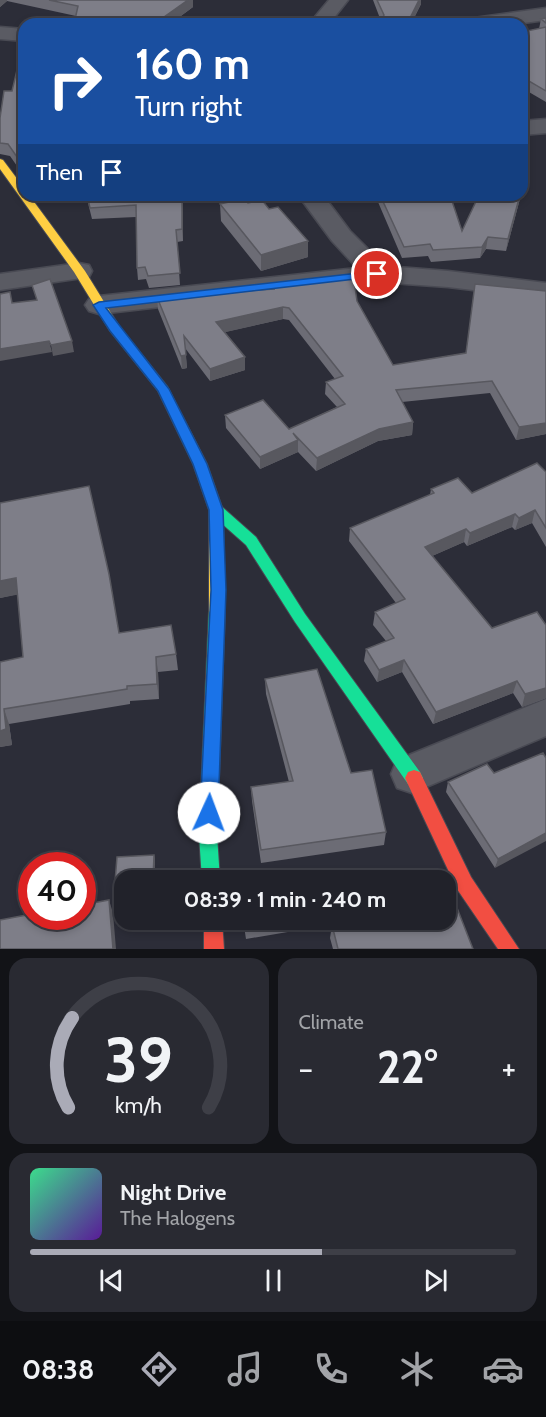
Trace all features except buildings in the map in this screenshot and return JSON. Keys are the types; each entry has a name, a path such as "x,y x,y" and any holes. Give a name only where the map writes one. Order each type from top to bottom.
{"street":[{"path":"324,18 339,0"},
{"path":"517,18 546,14"},
{"path":"0,33 18,34"},
{"path":"528,128 546,126"},
{"path":"0,162 18,189"},
{"path":"27,201 79,271 114,328 163,389 200,464 216,510 218,590 208,835 210,870"},
{"path":"315,201 341,236 377,274"},
{"path":"0,282 79,271"},
{"path":"99,305 377,274 447,279 546,291"},
{"path":"216,510 251,541 300,618 412,774 464,883 509,949"},
{"path":"412,774 546,717"},
{"path":"213,930 214,949"}],"traffic: fast":[{"path":"216,510 251,541 300,618 414,778"},
{"path":"210,870 208,835 217,611"}],"traffic: slow":[{"path":"0,162 18,187"},
{"path":"28,201 79,271 114,328 163,389 200,464 216,510 217,611"}],"traffic: jam":[{"path":"414,778 464,883 509,949"},
{"path":"213,930 214,949"}],"route":[{"path":"209,813 218,590 216,510 200,464 163,389 114,328 99,305 377,274"}]}
